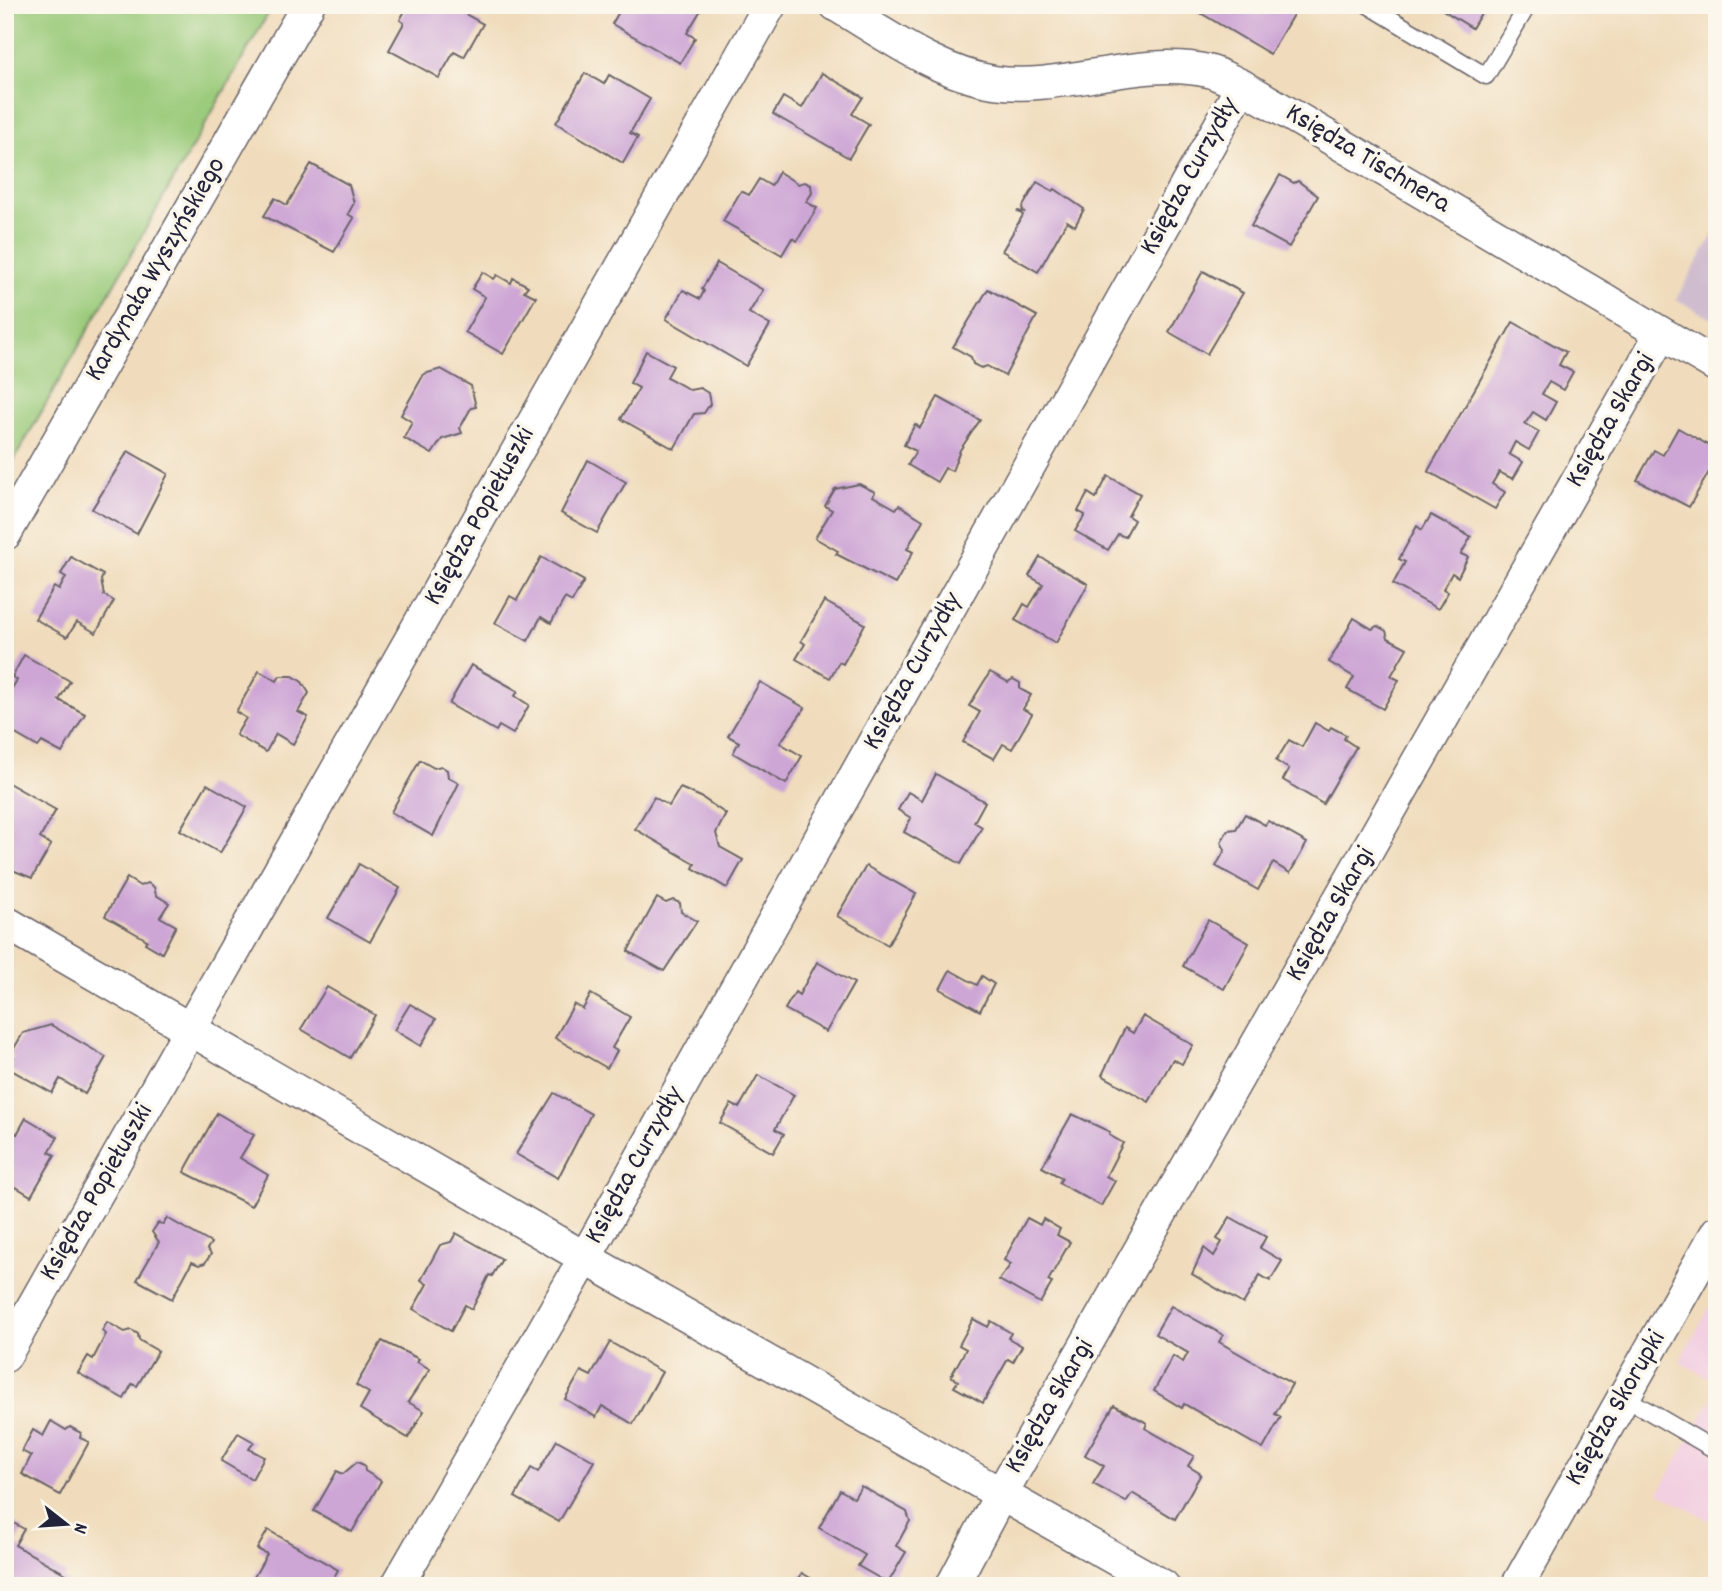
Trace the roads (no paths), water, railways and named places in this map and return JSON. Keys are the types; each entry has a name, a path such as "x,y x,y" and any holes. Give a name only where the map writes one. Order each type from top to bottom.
{"street":[{"name":"Kardynała Wyszyńskiego","path":"5,534 308,5"},
{"name":"Księdza Popiełuszki","path":"5,1356 770,5"},
{"name":"Księdza Tischnera","path":"836,5 920,55 979,79 1022,82 1177,68 1211,72 1242,86 1717,366"},
{"name":"Księdza Curzydły","path":"397,1586 585,1258 1242,86"},
{"name":"Księdza Skargi","path":"952,1586 1001,1494 1661,334"},
{"path":"5,922 190,1029"},
{"name":"Księdza Curzydły","path":"190,1029 585,1258 1001,1494"},
{"name":"Księdza Skorupki","path":"1517,1586 1717,1232"},
{"name":"Księdza Skargi","path":"1001,1494 1163,1586"}],"lane":[{"path":"1368,5 1486,76 1528,5"},
{"path":"1624,1397 1717,1451"}]}
